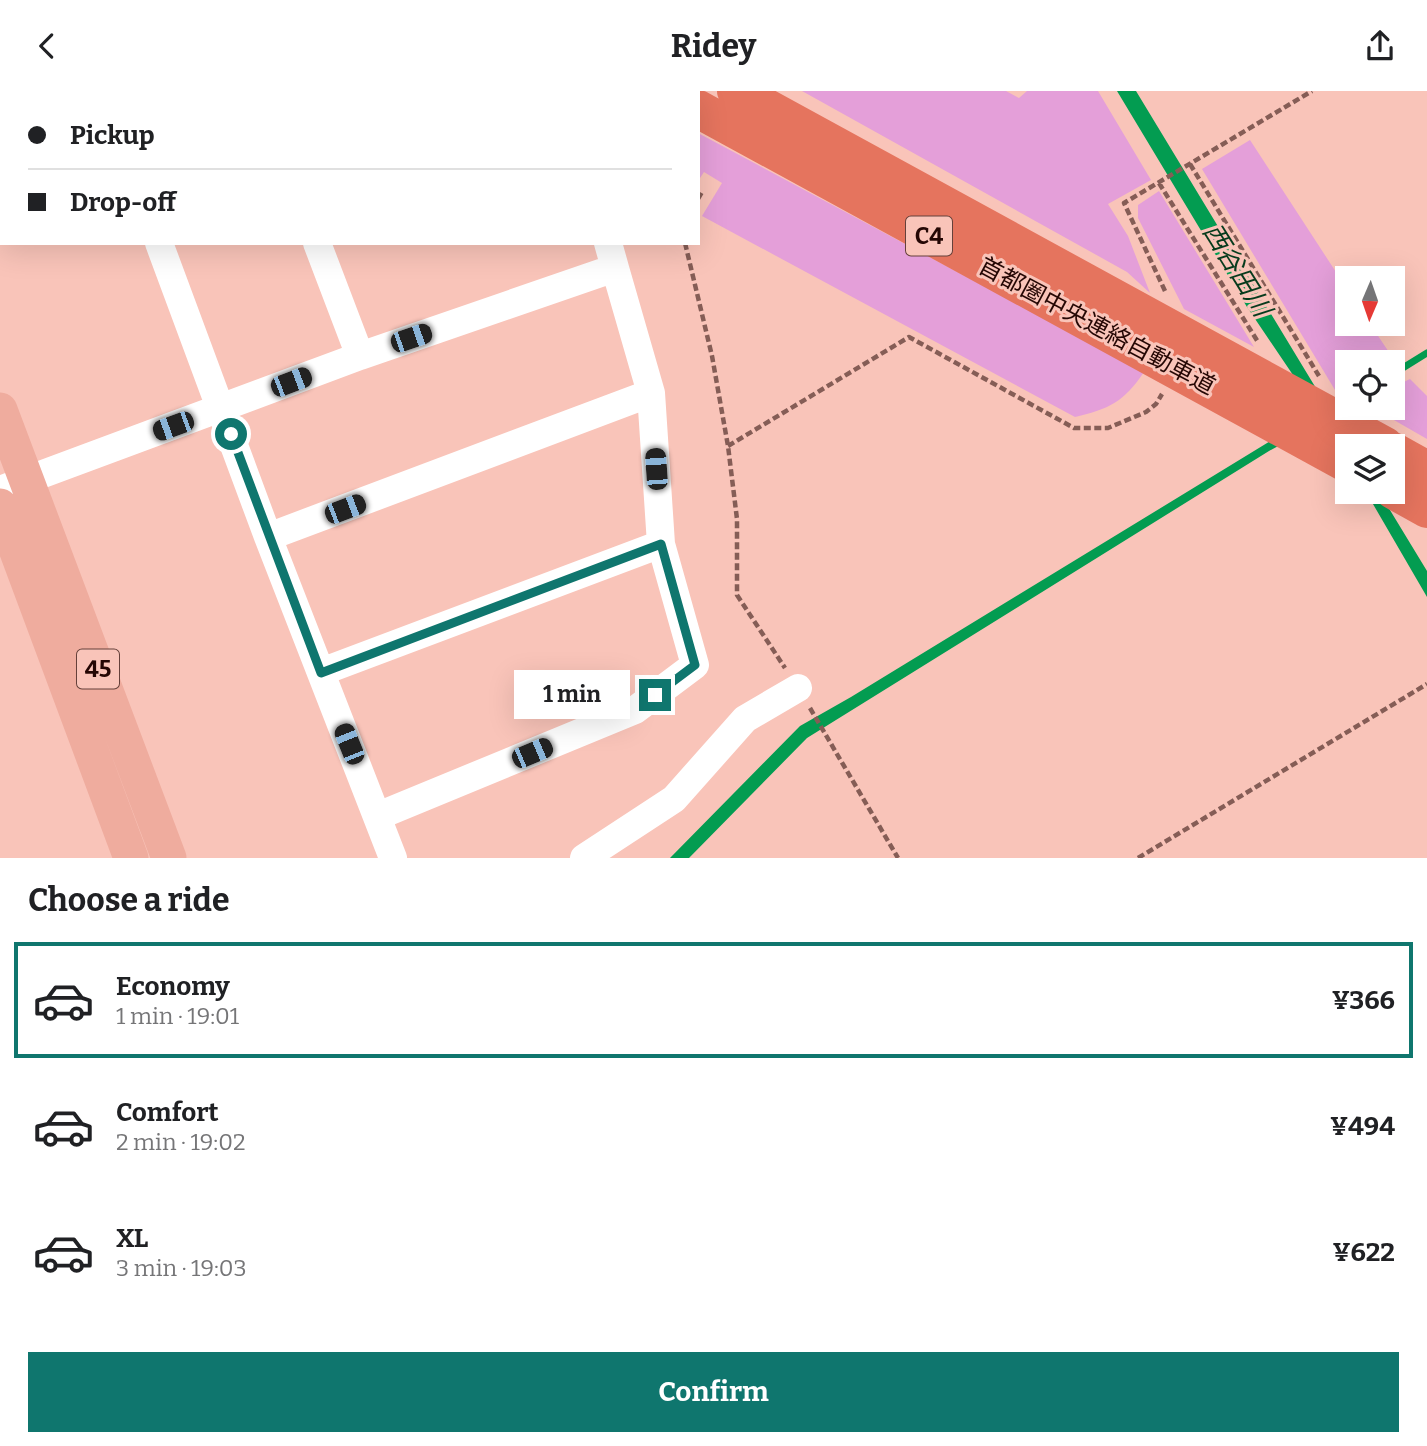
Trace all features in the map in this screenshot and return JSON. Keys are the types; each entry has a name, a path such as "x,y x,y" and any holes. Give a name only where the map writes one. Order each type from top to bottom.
{"highway":[{"name":"首都圏中央連絡自動車道","path":"736,91 1363,434"},
{"name":"首都圏中央連絡自動車道","path":"700,110 1164,373 1335,458"},
{"path":"1405,458 1427,470"},
{"path":"1405,497 1427,509"}],"main road":[{"name":"45","path":"0,409 13,485 169,858"},
{"name":"45","path":"0,506 131,858"}],"street":[{"path":"160,245 268,537 393,858"},
{"path":"318,245 360,356"},
{"path":"13,485 360,356 611,255 651,393 661,544 695,665 635,710 378,816"},
{"path":"268,537 651,393"},
{"path":"321,673 661,544"},
{"path":"584,858 674,799 745,719 797,688"}],"path":[{"path":"1170,302 1124,203 1312,91"},
{"path":"1190,164 1325,386"},
{"path":"1158,183 1261,348"},
{"path":"700,196 702,192"},
{"path":"685,245 712,356 728,446 737,519 737,595 797,688 898,858"},
{"path":"728,446 909,337 1074,428 1108,428 1146,412 1156,404 1164,373"},
{"path":"1138,858 1427,684"}],"shaded area":[{"path":"802,91 1006,91 1019,98 1027,91 1098,91 1151,180 1108,204 1128,236 1150,293 1127,272"},
{"path":"700,134 1144,372 1130,391 1115,403 1075,417 702,216 722,183 704,172 700,178"},
{"path":"1250,140 1335,271 1335,336 1378,336 1388,350 1335,350 1335,390 1202,169"},
{"path":"1159,191 1254,347 1184,309 1138,218 1138,205"},
{"path":"1410,379 1427,396 1427,439 1394,420 1405,420 1405,381"}],"water":[{"name":"西谷田川","path":"1117,91 1136,91 1344,434 1338,434 1324,421 1269,451 807,738 689,858 670,858 800,726 1318,412 1247,307"},
{"path":"1373,504 1386,504 1427,571 1427,597"}],"waterway":[{"path":"1405,367 1427,353"}],"route":[{"path":"231,434 321,673 661,544 695,665 655,695"}]}
